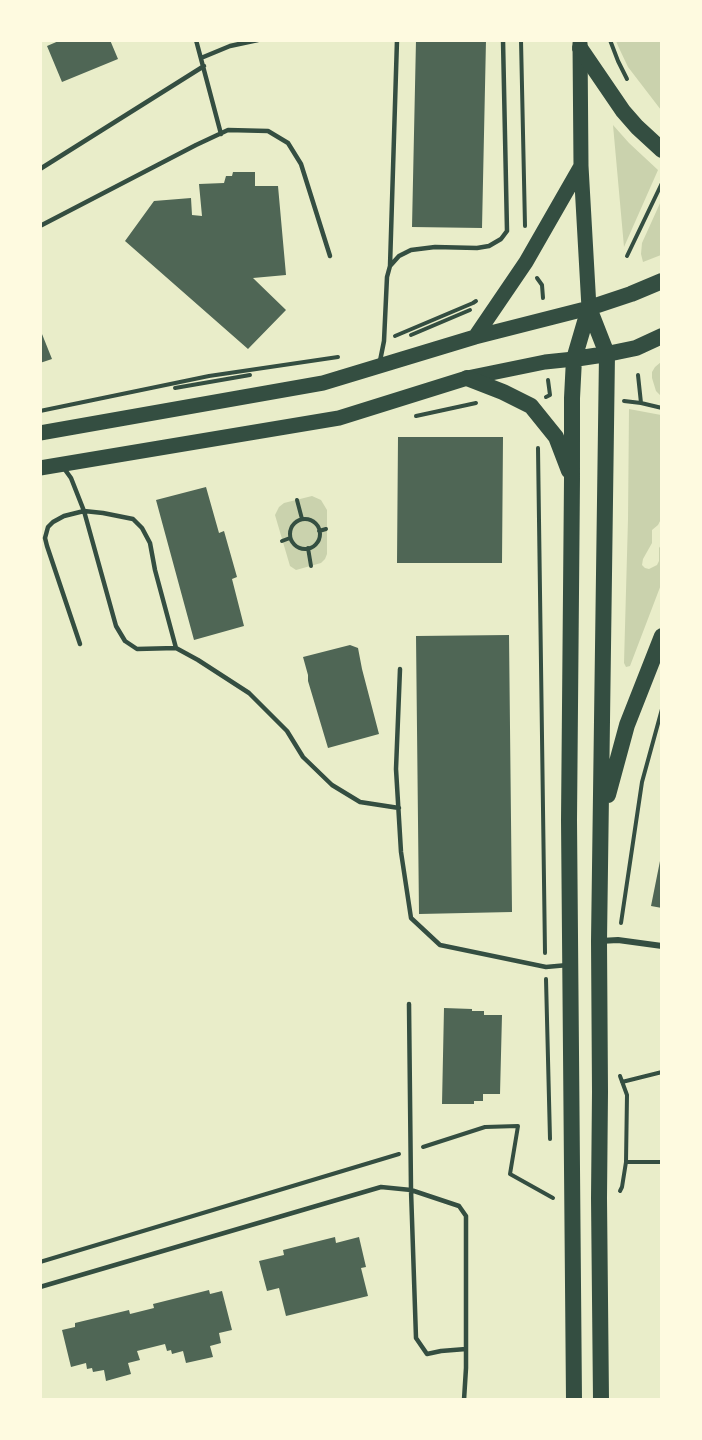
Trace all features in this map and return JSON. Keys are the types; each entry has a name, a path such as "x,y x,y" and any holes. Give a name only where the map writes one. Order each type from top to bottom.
{"highway":[{"path":"580,44 623,111 637,128 662,150"},
{"path":"589,308 662,281"},
{"path":"589,308 607,354 599,941 598,1198 601,1400"},
{"path":"574,1400 569,820 572,398 574,359 589,308"},
{"path":"574,359 636,348 662,336"},
{"path":"467,378 531,406 556,437 572,479"},
{"path":"602,819 627,725 662,636"}],"main road":[{"path":"40,433 323,383 475,338 589,308 581,166 580,44"},
{"path":"475,338 526,262 581,166"},
{"path":"40,468 339,418 467,378 546,362 574,359"}],"street":[{"path":"599,941 618,940 662,946"}],"lane":[{"path":"196,40 221,134"},
{"path":"201,58 230,46 258,40"},
{"path":"379,367 383,347 387,278 390,266 397,40"},
{"path":"390,266 399,256 411,250 489,246 501,239 507,231 503,40"},
{"path":"40,169 204,66"},
{"path":"40,226 228,130 268,130 288,143 301,164 330,256"},
{"path":"62,465 84,511 116,626 125,641 137,649 176,648 198,660 249,693 287,731 303,757 332,785 360,802 399,808"},
{"path":"80,644 43,532 53,522 64,516 84,511 133,519 142,528 150,543 176,648"},
{"path":"400,669 396,769 401,852 411,918 440,945 546,967 570,965"},
{"path":"409,1004 411,1190 416,1338 427,1354 466,1349"},
{"path":"40,1287 381,1187 411,1190 459,1206 466,1215 464,1400"}],"path":[{"path":"521,40 525,231"},
{"path":"610,40 618,61 633,87"},
{"path":"627,256 662,183"},
{"path":"526,262 542,285 543,298"},
{"path":"383,347 476,308 484,300"},
{"path":"40,416 210,381 342,361"},
{"path":"638,375 641,403"},
{"path":"40,411 209,376"},
{"path":"622,401 662,408"},
{"path":"537,438 550,1140"},
{"path":"297,500 302,519"},
{"path":"302,519 315,523 320,535 316,544 308,548 295,546 290,538 293,524 302,519"},
{"path":"319,531 326,529"},
{"path":"282,541 290,538"},
{"path":"308,548 311,566"},
{"path":"618,940 642,782 662,709"},
{"path":"622,1082 662,1072"},
{"path":"40,1262 485,1127 518,1126 510,1174 552,1198 551,1186"},
{"path":"616,1198 622,1187 626,1162 662,1161"}],"green space":[{"path":"616,41 661,41 661,110 628,67"},
{"path":"613,125 658,170 624,247"},
{"path":"661,201 661,255 643,262 642,243"},
{"path":"661,362 661,396 656,391 652,372"},
{"path":"629,409 661,415 661,519 652,530 652,543 642,565 649,569 657,565 661,545 662,582 630,666 626,667 624,663"},
{"path":"312,496 321,500 327,510 327,554 321,563 296,570 290,566 275,515 284,503"}],"building":[{"path":"61,40 110,40 118,59 62,82 47,46"},
{"path":"416,40 486,40 482,228 412,227"},
{"path":"233,172 255,172 255,186 278,186 286,275 253,278 286,310 248,349 125,241 154,201 191,198 192,215 202,216 199,184 224,183 226,176 232,176"},
{"path":"40,329 52,359 40,363"},
{"path":"398,437 503,437 502,563 397,563"},
{"path":"206,487 219,533 224,531 237,577 232,579 244,626 194,640 156,500"},
{"path":"509,635 512,912 419,914 416,636"},
{"path":"350,645 358,648 379,734 328,748 303,657"},
{"path":"660,861 662,862 662,908 651,906"},
{"path":"444,1008 472,1009 472,1011 484,1011 484,1015 502,1015 500,1094 483,1094 483,1101 474,1101 474,1104 442,1104"},
{"path":"335,1237 336,1243 359,1237 366,1267 361,1268 368,1296 286,1316 279,1288 267,1291 259,1261 284,1255 283,1250"},
{"path":"209,1290 210,1294 222,1291 232,1330 219,1333 221,1343 210,1346 213,1357 186,1363 183,1351 172,1354 171,1350 167,1351 165,1344 137,1351 140,1360 128,1363 131,1374 106,1381 104,1370 93,1372 92,1368 87,1369 86,1363 71,1367 62,1330 75,1327 75,1323 129,1310 130,1314 154,1308 153,1304"}]}
